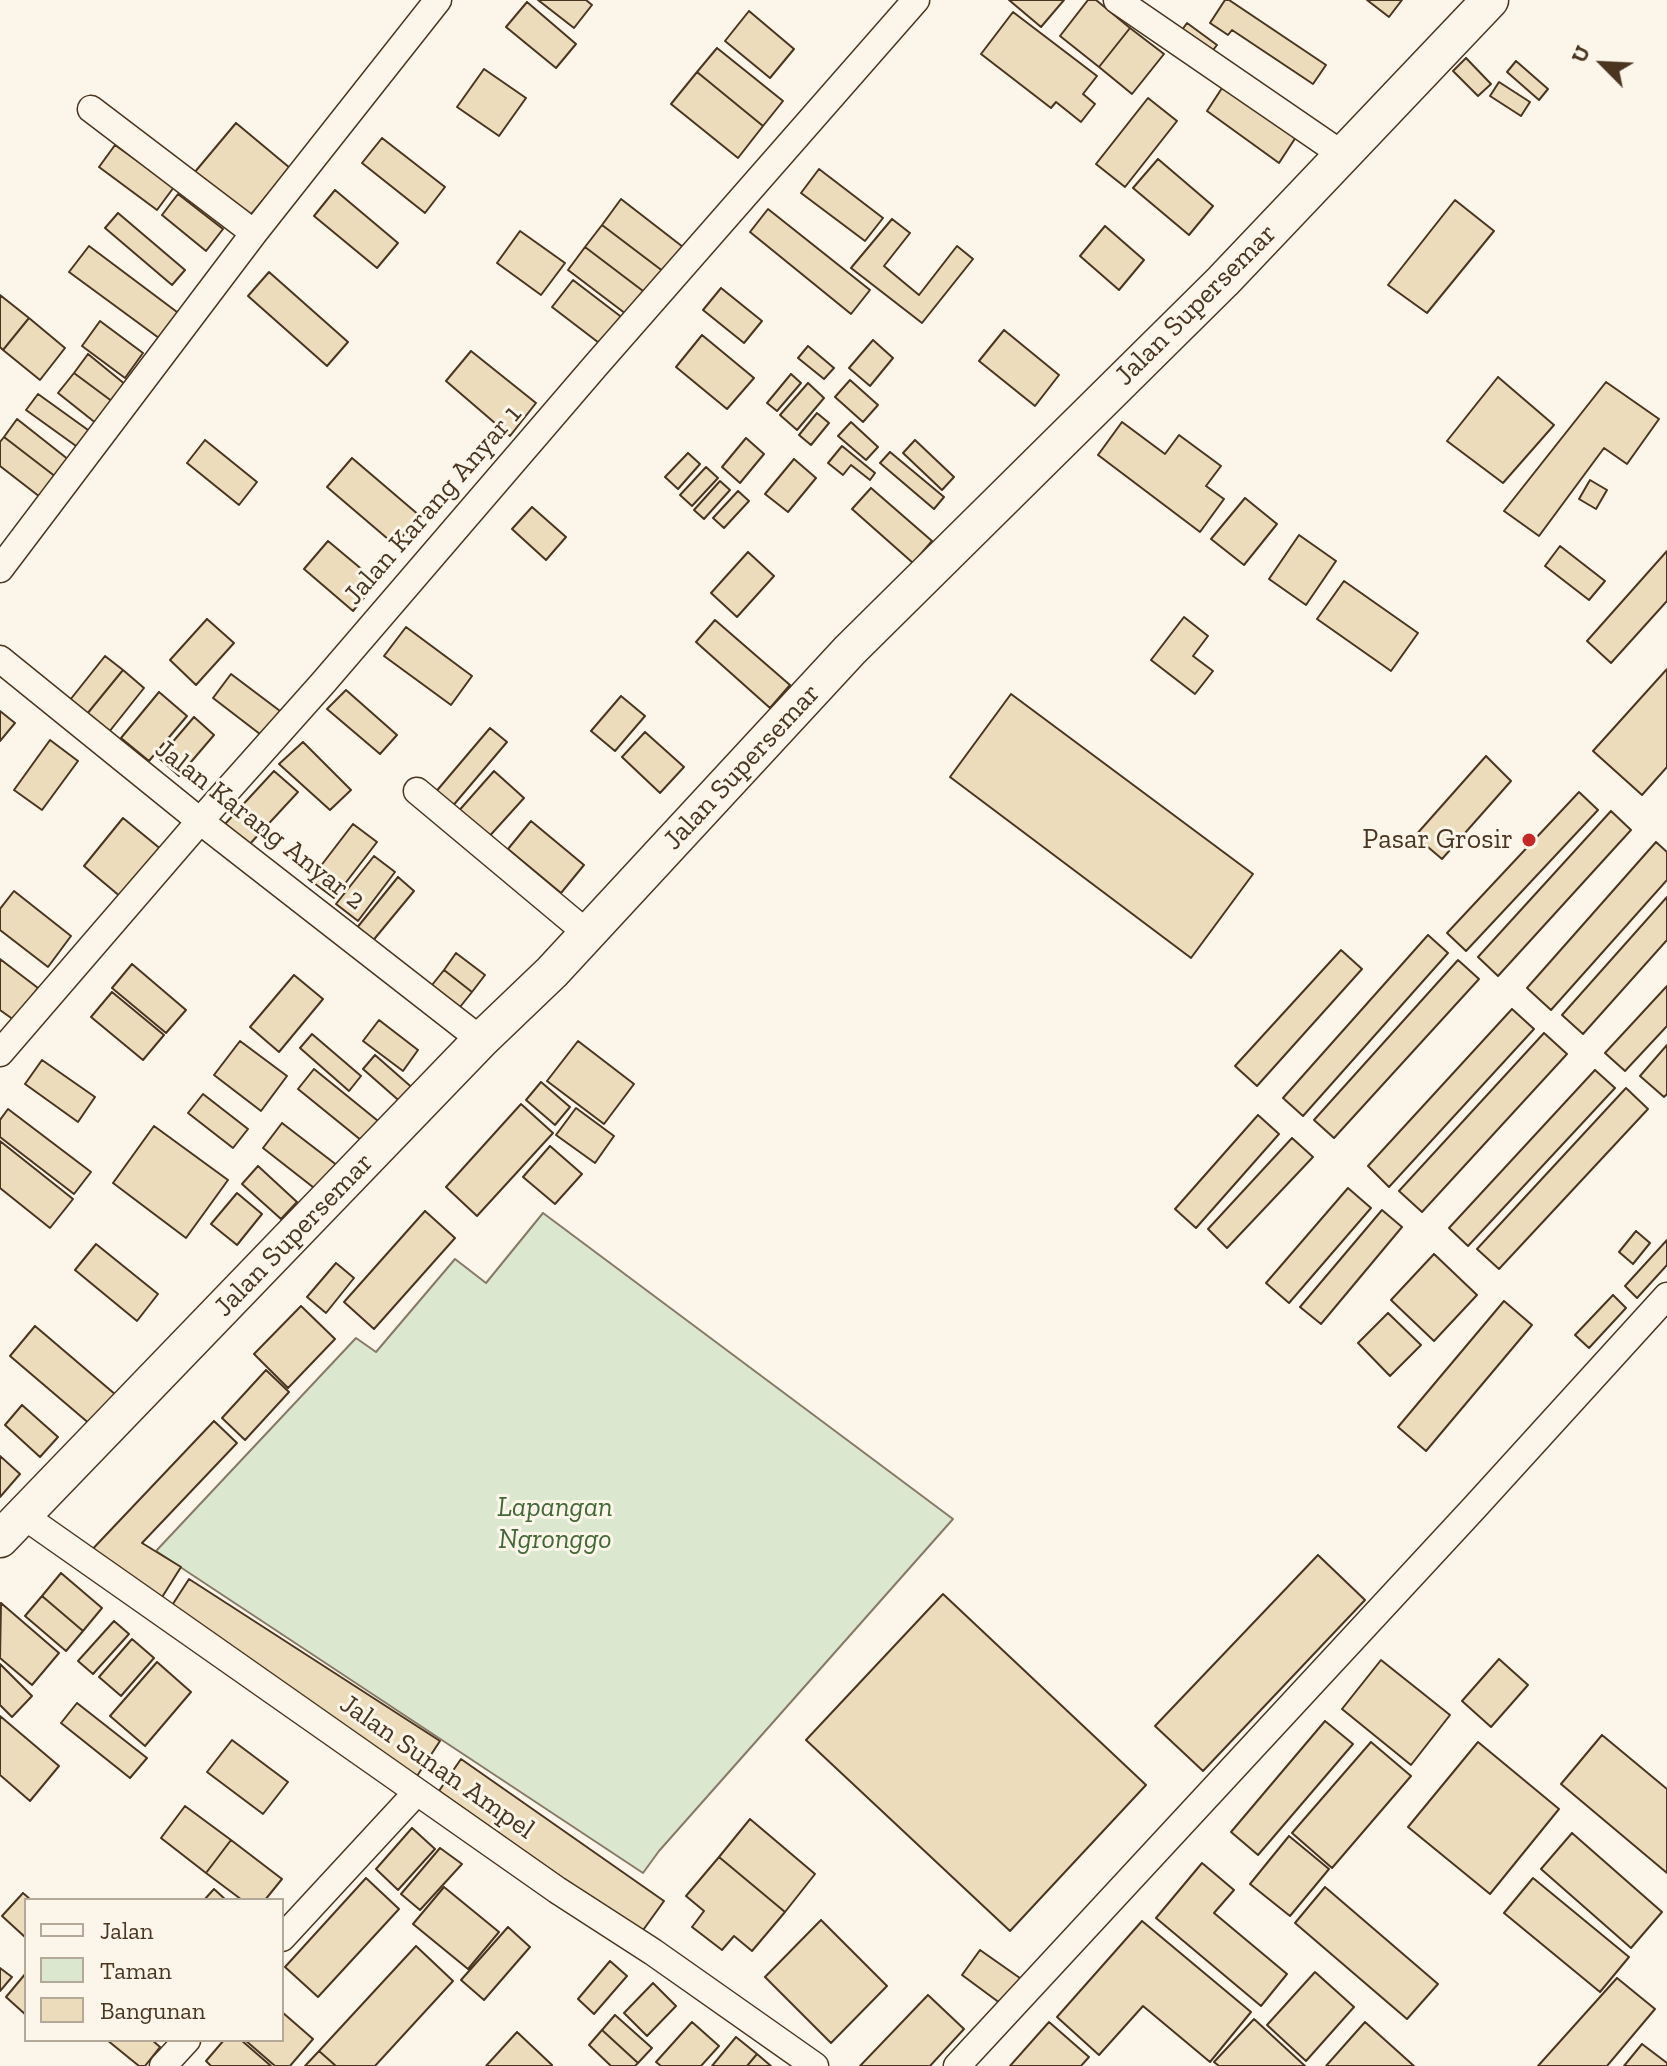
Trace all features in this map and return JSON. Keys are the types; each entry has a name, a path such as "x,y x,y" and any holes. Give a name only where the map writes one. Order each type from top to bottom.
{"main road":[{"name":"Jalan Supersemar","path":"8,1526 481,1040 552,972 850,650 1223,281 1490,0"}],"street":[{"path":"0,569 254,233 438,0"},
{"name":"Jalan Karang Anyar 1","path":"0,1053 916,0"},
{"path":"1117,0 1343,155"},
{"path":"91,109 254,233"},
{"name":"Jalan Karang Anyar 2","path":"0,659 200,821 481,1040"},
{"path":"417,791 588,934"},
{"path":"957,2066 1667,1296"},
{"name":"Jalan Sunan Ampel","path":"8,1526 417,1792 815,2066"},
{"path":"284,1936 417,1792"},
{"path":"163,2066 185,2042"}],"green space":[{"name":"Lapangan Ngronggo","path":"543,1213 953,1519 659,1851 643,1873 156,1551 356,1338 376,1352 455,1259 486,1283"}],"building":[{"path":"538,0 586,0 592,5 574,28"},
{"path":"1009,0 1064,0 1041,27"},
{"path":"1088,0 1096,0 1130,28 1099,67 1060,36"},
{"path":"1225,0 1326,65 1313,84 1232,30 1228,35 1210,23"},
{"path":"1367,0 1402,0 1389,17"},
{"path":"527,2 576,44 556,68 506,27"},
{"path":"749,11 794,49 770,78 725,41"},
{"path":"1013,12 1097,76 1083,94 1095,104 1081,122 1056,102 1051,108 981,54"},
{"path":"1187,23 1217,45 1206,59 1177,37"},
{"path":"1130,28 1164,54 1132,94 1099,67"},
{"path":"717,48 783,101 763,126 697,72"},
{"path":"1466,58 1491,84 1478,96 1453,71"},
{"path":"1516,61 1548,89 1539,100 1507,72"},
{"path":"484,69 526,98 499,136 457,107"},
{"path":"697,72 763,126 738,158 671,104"},
{"path":"1499,82 1530,102 1521,116 1490,96"},
{"path":"1224,85 1298,134 1279,163 1207,111"},
{"path":"1148,98 1177,121 1125,187 1096,164"},
{"path":"236,123 290,168 243,224 189,179"},
{"path":"382,138 445,187 425,213 362,163"},
{"path":"115,145 174,187 157,210 99,167"},
{"path":"1158,159 1213,206 1189,235 1133,188"},
{"path":"819,169 883,218 865,241 801,193"},
{"path":"335,190 398,243 377,268 314,216"},
{"path":"178,194 223,229 206,251 162,215"},
{"path":"621,199 683,247 664,272 602,225"},
{"path":"1455,200 1494,231 1427,313 1388,285"},
{"path":"768,209 870,290 851,314 750,232"},
{"path":"118,213 185,270 172,285 105,228"},
{"path":"892,219 910,233 884,266 919,295 957,246 973,259 922,323 851,268"},
{"path":"602,225 664,272 647,294 585,247"},
{"path":"1105,226 1144,260 1119,290 1080,256"},
{"path":"520,231 565,263 541,295 497,263"},
{"path":"89,246 181,315 163,341 69,272"},
{"path":"585,247 647,294 630,317 568,270"},
{"path":"269,272 348,342 327,366 248,296"},
{"path":"573,280 624,319 603,346 552,307"},
{"path":"721,288 762,321 744,343 703,310"},
{"path":"0,295 29,318 3,350 0,347"},
{"path":"29,318 65,348 40,380 3,350"},
{"path":"100,321 143,353 125,378 82,346"},
{"path":"1004,330 1059,375 1035,406 979,361"},
{"path":"702,335 754,378 727,409 676,367"},
{"path":"873,340 893,358 870,386 849,368"},
{"path":"808,346 834,368 824,379 798,358"},
{"path":"471,351 536,403 510,436 446,381"},
{"path":"88,354 126,385 113,402 74,373"},
{"path":"74,373 113,402 97,424 58,393"},
{"path":"791,374 801,383 777,411 767,403"},
{"path":"1498,377 1554,425 1503,483 1447,441"},
{"path":"850,380 878,405 863,422 835,397"},
{"path":"1606,382 1659,419 1627,464 1604,448 1539,536 1504,511"},
{"path":"808,383 824,398 797,430 780,415"},
{"path":"38,394 95,435 83,451 26,410"},
{"path":"817,413 829,423 811,445 799,435"},
{"path":"17,419 69,460 56,477 4,437"},
{"path":"851,422 878,447 866,460 838,436"},
{"path":"1122,422 1165,454 1179,435 1221,466 1206,486 1224,499 1200,532 1098,455"},
{"path":"4,437 56,477 40,497 0,466 0,442"},
{"path":"746,438 764,454 740,483 722,467"},
{"path":"205,440 257,482 239,505 187,463"},
{"path":"915,440 954,477 942,490 903,453"},
{"path":"842,446 875,473 870,480 851,465 843,475 828,463"},
{"path":"890,452 944,497 934,509 880,463"},
{"path":"688,453 700,464 678,489 665,477"},
{"path":"352,458 420,516 395,545 327,487"},
{"path":"794,459 816,478 788,512 765,494"},
{"path":"706,467 718,478 692,506 680,495"},
{"path":"1590,480 1607,490 1596,509 1579,499"},
{"path":"720,481 730,490 704,519 694,510"},
{"path":"871,488 932,541 913,563 852,509"},
{"path":"738,491 749,501 724,528 713,518"},
{"path":"1245,498 1277,524 1244,565 1211,539"},
{"path":"532,507 566,537 546,560 512,529"},
{"path":"1299,535 1336,561 1306,605 1269,579"},
{"path":"328,541 377,582 353,611 304,569"},
{"path":"1560,546 1605,581 1589,600 1545,566"},
{"path":"1667,551 1667,601 1611,663 1587,641"},
{"path":"748,552 774,576 737,617 711,593"},
{"path":"1344,581 1418,633 1391,671 1317,619"},
{"path":"1184,617 1208,636 1193,656 1213,671 1195,694 1151,660"},
{"path":"207,619 234,643 196,685 170,660"},
{"path":"715,620 790,685 770,708 696,642"},
{"path":"406,627 472,676 451,705 384,656"},
{"path":"105,656 123,670 87,714 70,700"},
{"path":"1667,669 1667,767 1642,795 1593,751"},
{"path":"123,670 144,688 109,732 87,714"},
{"path":"231,674 288,717 269,741 213,698"},
{"path":"346,690 397,735 380,754 327,709"},
{"path":"159,692 187,716 149,761 121,738"},
{"path":"1011,694 1253,874 1191,958 950,777"},
{"path":"621,696 645,716 615,751 591,731"},
{"path":"0,711 15,723 0,741"},
{"path":"194,717 214,735 179,776 159,758"},
{"path":"490,728 507,742 451,808 434,794"},
{"path":"645,732 684,767 660,793 622,757"},
{"path":"50,740 78,761 42,810 14,790"},
{"path":"303,742 351,790 330,810 279,764"},
{"path":"1486,756 1511,781 1442,859 1415,836"},
{"path":"274,771 298,792 248,846 225,824"},
{"path":"494,771 524,798 486,840 456,814"},
{"path":"1579,792 1598,810 1466,951 1447,933"},
{"path":"1611,811 1631,830 1498,976 1478,957"},
{"path":"123,818 168,855 128,903 84,866"},
{"path":"531,821 584,865 561,893 508,849"},
{"path":"353,824 377,842 334,898 310,880"},
{"path":"1656,842 1667,852 1667,880 1551,1010 1527,988"},
{"path":"374,856 395,872 358,921 336,904"},
{"path":"398,877 414,891 371,943 356,929"},
{"path":"14,891 71,936 48,967 0,930 0,909"},
{"path":"1667,897 1667,940 1583,1034 1562,1015"},
{"path":"1428,935 1448,953 1303,1116 1283,1098"},
{"path":"1341,950 1362,969 1257,1086 1235,1066"},
{"path":"456,953 485,975 472,992 444,970"},
{"path":"0,959 38,988 14,1020 0,1010"},
{"path":"1458,960 1479,979 1334,1138 1314,1120"},
{"path":"132,964 186,1010 166,1033 112,988"},
{"path":"444,970 472,992 456,1012 428,990"},
{"path":"294,975 323,999 279,1052 250,1027"},
{"path":"1667,986 1667,1026 1625,1071 1605,1053"},
{"path":"112,992 164,1035 143,1060 91,1017"},
{"path":"1512,1009 1534,1029 1389,1187 1368,1166"},
{"path":"379,1020 418,1050 403,1071 363,1041"},
{"path":"1544,1033 1567,1054 1422,1212 1399,1191"},
{"path":"312,1034 361,1076 349,1091 300,1048"},
{"path":"240,1041 287,1076 261,1111 214,1075"},
{"path":"578,1041 634,1084 604,1124 547,1081"},
{"path":"1667,1045 1667,1094 1664,1097 1640,1076"},
{"path":"375,1055 416,1091 404,1105 363,1069"},
{"path":"42,1060 95,1097 78,1122 25,1084"},
{"path":"314,1069 383,1125 367,1145 298,1089"},
{"path":"1595,1070 1615,1088 1468,1246 1449,1228"},
{"path":"541,1082 570,1107 555,1125 526,1100"},
{"path":"1626,1088 1648,1109 1499,1269 1477,1249"},
{"path":"203,1094 248,1129 233,1148 188,1113"},
{"path":"521,1104 553,1133 477,1216 446,1187"},
{"path":"576,1108 614,1136 595,1163 556,1135"},
{"path":"8,1109 91,1172 74,1194 0,1137 0,1120"},
{"path":"1258,1115 1279,1134 1196,1228 1175,1209"},
{"path":"282,1123 338,1166 318,1191 263,1148"},
{"path":"154,1126 228,1180 186,1238 113,1183"},
{"path":"1292,1138 1313,1157 1227,1248 1208,1229"},
{"path":"0,1141 73,1199 50,1228 0,1188"},
{"path":"550,1146 582,1174 555,1204 523,1177"},
{"path":"258,1166 297,1202 281,1219 242,1184"},
{"path":"1348,1188 1371,1208 1289,1303 1266,1283"},
{"path":"237,1193 262,1214 237,1245 211,1224"},
{"path":"1382,1210 1402,1227 1321,1324 1300,1307"},
{"path":"425,1211 455,1238 374,1329 344,1302"},
{"path":"1636,1231 1650,1243 1633,1264 1619,1252"},
{"path":"1667,1240 1667,1265 1637,1298 1625,1286"},
{"path":"96,1244 158,1294 137,1321 75,1270"},
{"path":"1434,1254 1477,1295 1434,1341 1391,1300"},
{"path":"336,1263 354,1278 326,1313 307,1297"},
{"path":"1613,1295 1626,1308 1589,1348 1575,1335"},
{"path":"1504,1301 1532,1325 1426,1451 1398,1427"},
{"path":"301,1306 335,1339 288,1388 254,1354"},
{"path":"1388,1313 1421,1345 1390,1376 1358,1343"},
{"path":"35,1326 116,1395 91,1425 10,1356"},
{"path":"266,1370 289,1392 245,1440 222,1418"},
{"path":"22,1405 58,1437 40,1457 5,1425"},
{"path":"214,1421 237,1443 142,1543 181,1567 159,1602 86,1556"},
{"path":"0,1456 20,1474 0,1497"},
{"path":"1318,1555 1365,1600 1203,1771 1155,1726"},
{"path":"61,1573 102,1608 83,1631 42,1596"},
{"path":"189,1579 440,1741 417,1776 169,1610"},
{"path":"943,1594 1146,1785 1010,1931 806,1740"},
{"path":"42,1596 83,1631 66,1651 25,1616"},
{"path":"1,1603 59,1653 32,1685 0,1658"},
{"path":"114,1621 129,1634 93,1674 78,1661"},
{"path":"132,1639 154,1658 121,1696 99,1677"},
{"path":"1499,1659 1528,1685 1491,1727 1462,1701"},
{"path":"1381,1660 1450,1715 1411,1765 1342,1709"},
{"path":"157,1662 191,1692 145,1746 110,1716"},
{"path":"0,1664 32,1696 12,1717 0,1705"},
{"path":"77,1703 147,1758 130,1778 61,1723"},
{"path":"0,1716 59,1766 30,1801 0,1775"},
{"path":"1325,1721 1353,1744 1258,1855 1231,1832"},
{"path":"1602,1735 1667,1789 1667,1873 1561,1784"},
{"path":"232,1740 288,1782 263,1814 207,1772"},
{"path":"1371,1742 1411,1776 1332,1868 1292,1833"},
{"path":"1478,1742 1559,1809 1490,1894 1408,1827"},
{"path":"461,1759 664,1901 641,1933 439,1791"},
{"path":"185,1806 231,1840 206,1873 161,1838"},
{"path":"750,1819 815,1874 785,1912 719,1857"},
{"path":"412,1828 435,1849 398,1890 376,1869"},
{"path":"1572,1833 1662,1912 1631,1948 1541,1869"},
{"path":"1289,1836 1329,1869 1290,1916 1250,1884"},
{"path":"231,1840 282,1879 267,1898 239,1898 206,1873"},
{"path":"440,1848 462,1864 420,1910 401,1894"},
{"path":"719,1857 785,1912 752,1951 734,1936 722,1950 692,1927 704,1911 686,1896"},
{"path":"1202,1863 1234,1890 1214,1913 1287,1974 1261,2006 1156,1918"},
{"path":"366,1878 399,1909 318,1997 285,1967"},
{"path":"1533,1878 1629,1957 1600,1992 1504,1913"},
{"path":"444,1887 499,1932 468,1969 413,1924"},
{"path":"1325,1887 1438,1984 1407,2019 1295,1923"},
{"path":"214,1889 224,1898 206,1898"},
{"path":"23,1893 29,1898 24,1898 24,1936 2,1916"},
{"path":"821,1920 887,1986 831,2043 765,1977"},
{"path":"1142,1921 1251,2012 1210,2062 1143,2006 1099,2055 1057,2017"},
{"path":"508,1927 530,1947 484,2000 461,1980"},
{"path":"416,1946 453,1981 375,2066 336,2066 319,2051"},
{"path":"980,1950 1027,1983 1008,2009 962,1975"},
{"path":"610,1961 627,1976 594,2014 578,1999"},
{"path":"0,1968 12,1977 0,1991"},
{"path":"1315,1972 1354,2007 1306,2061 1267,2025"},
{"path":"24,1975 24,2013 6,1997"},
{"path":"1617,1978 1655,2009 1607,2066 1538,2066"},
{"path":"653,1983 676,2006 647,2036 624,2013"},
{"path":"928,1995 964,2029 930,2066 860,2066"},
{"path":"284,2014 313,2039 290,2066 275,2066 247,2042 284,2042"},
{"path":"615,2015 652,2048 638,2063 602,2030"},
{"path":"1254,2019 1305,2066 1219,2066 1214,2062"},
{"path":"692,2022 719,2046 701,2066 661,2066 656,2062"},
{"path":"1049,2022 1089,2057 1081,2066 1010,2066"},
{"path":"1365,2022 1414,2066 1326,2066"},
{"path":"602,2030 638,2063 635,2066 611,2066 589,2045"},
{"path":"517,2032 552,2065 552,2066 486,2066"},
{"path":"736,2037 757,2054 747,2066 712,2066"},
{"path":"109,2042 154,2042 160,2047 145,2066 139,2066"},
{"path":"222,2042 243,2042 271,2066 211,2066 206,2061"},
{"path":"1642,2044 1667,2063 1667,2066 1624,2066"},
{"path":"319,2051 336,2066 305,2066"},
{"path":"757,2054 771,2066 747,2066"}],"place":[{"name":"Pasar Grosir","path":"1529,840"}]}
